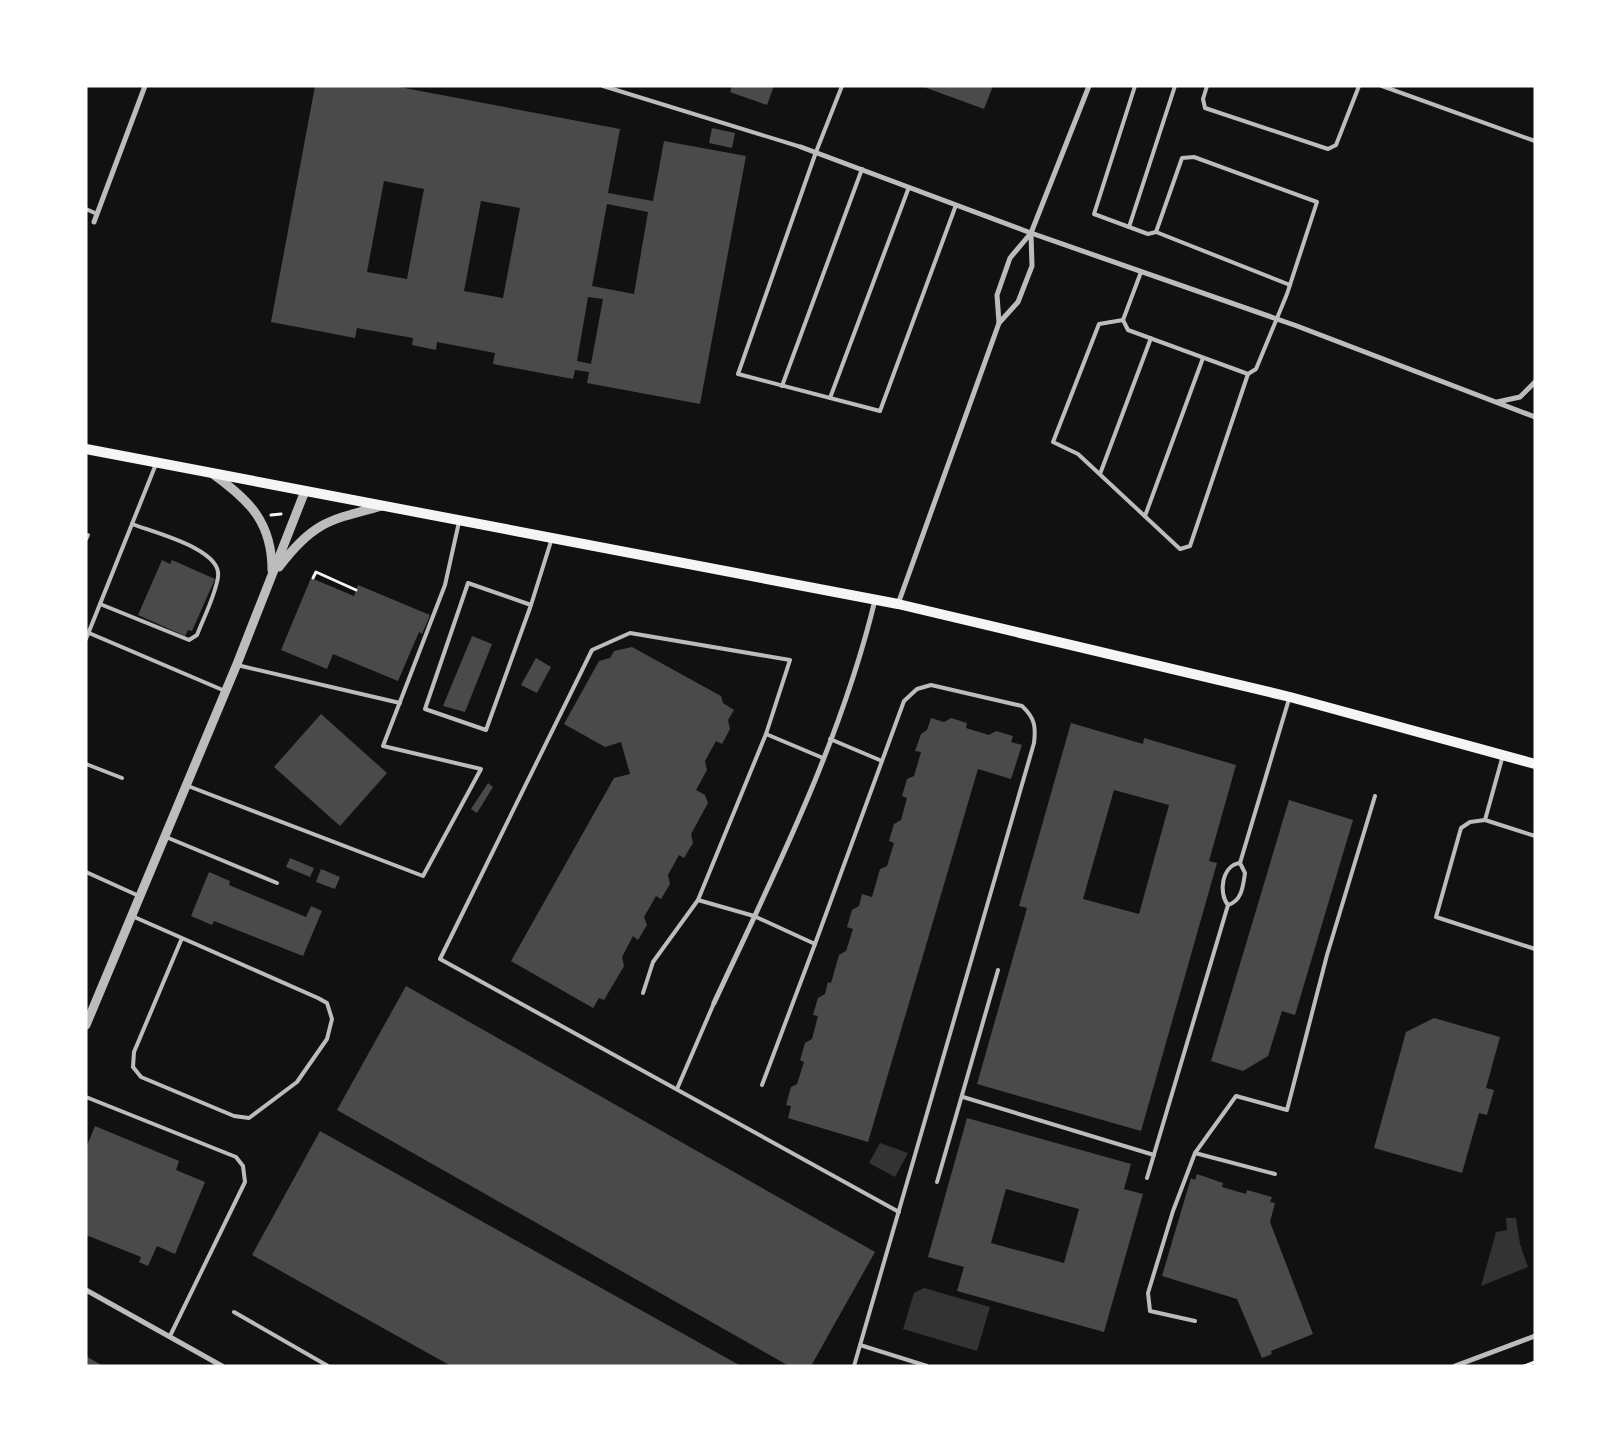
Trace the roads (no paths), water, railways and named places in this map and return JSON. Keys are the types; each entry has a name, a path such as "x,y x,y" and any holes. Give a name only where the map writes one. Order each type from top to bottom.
{"main road":[{"path":"86,449 156,464 875,599 1290,697 1535,764"}],"street":[{"path":"94,222 145,86"},
{"path":"999,322 997,295 1010,258 1031,233 1089,86"},
{"path":"801,147 1031,233 1276,319 1535,417"},
{"path":"898,604 999,322 1018,302 1032,266 1031,233"},
{"path":"1495,402 1520,397 1535,382"},
{"path":"212,474 234,489 258,514 270,543 272,575"},
{"path":"86,1025 237,664 305,491"},
{"path":"272,575 300,540 312,530 326,522 384,506"},
{"path":"714,1003 803,812 864,648 875,599"},
{"path":"86,1290 222,1366"},
{"path":"1455,1366 1535,1336"}],"lane":[{"path":"603,86 801,147"},
{"path":"842,86 816,152 738,374 880,411 956,205"},
{"path":"1135,86 1094,214 1148,234 1156,232 1290,285"},
{"path":"1129,227 1175,86"},
{"path":"1207,86 1202,99 1205,108 1328,149 1336,145 1359,86"},
{"path":"1382,86 1535,141"},
{"path":"1123,320 1100,324 1054,442 1078,454 1180,549 1190,546 1248,374 1256,369 1290,285 1317,202 1194,157 1182,158 1156,232"},
{"path":"782,386 862,170"},
{"path":"830,398 909,187"},
{"path":"86,209 97,214"},
{"path":"1141,272 1123,320 1128,330 1248,374"},
{"path":"1100,474 1151,338"},
{"path":"1145,516 1203,358"},
{"path":"86,639 156,464"},
{"path":"186,785 423,876 481,769 383,746 445,585 459,520"},
{"path":"100,604 190,640 197,635 219,576 215,562 201,550 132,524"},
{"path":"531,605 468,583 425,708 486,730 531,605 552,538"},
{"path":"89,633 225,691"},
{"path":"644,993 653,962 698,900 766,734 790,660 630,634 592,650 440,959 899,1212"},
{"path":"237,664 400,703"},
{"path":"762,1085 904,701 917,689 931,685 1022,706 1031,714 1036,726 1034,743 854,1366"},
{"path":"1148,1178 1228,905 1238,899 1243,886 1245,873 1240,863 1290,697"},
{"path":"766,734 823,758"},
{"path":"830,739 882,761"},
{"path":"1485,820 1503,755"},
{"path":"86,764 122,778"},
{"path":"1195,1321 1150,1311 1148,1293 1173,1212 1195,1153 1236,1096 1287,1110 1327,955 1375,796"},
{"path":"1535,836 1485,820 1470,822 1462,828 1436,917 1535,949"},
{"path":"164,836 277,883"},
{"path":"1228,905 1223,900 1224,879 1229,868 1234,864 1240,863"},
{"path":"86,872 140,896"},
{"path":"698,900 754,916 815,944"},
{"path":"132,916 182,938 327,1004 332,1020 327,1039 297,1082 249,1118 234,1116 141,1077 133,1067 134,1052 182,938"},
{"path":"937,1182 998,970"},
{"path":"677,1089 714,1003"},
{"path":"86,1097 236,1157 243,1166 245,1182 170,1336"},
{"path":"963,1097 1154,1155"},
{"path":"1195,1153 1275,1174"},
{"path":"234,1312 328,1366"},
{"path":"860,1345 927,1366"}]}
